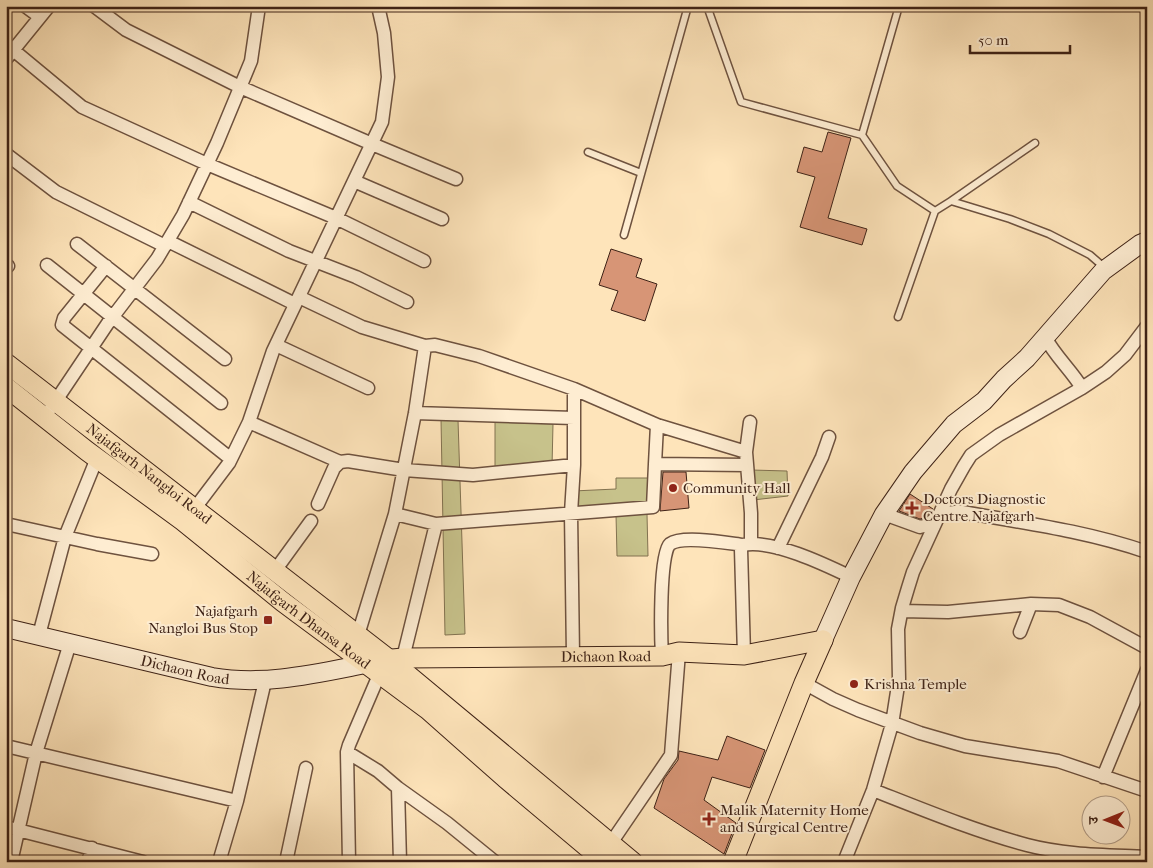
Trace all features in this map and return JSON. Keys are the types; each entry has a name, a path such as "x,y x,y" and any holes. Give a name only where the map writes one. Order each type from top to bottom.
{"main road":[{"path":"733,862 804,683 851,577 884,514 912,472 954,424 984,401 1027,358 1106,269 1147,241"},
{"name":"Najafgarh Nangloi Road","path":"6,363 195,508 274,572 358,635 384,664"},
{"name":"Najafgarh Dhansa Road","path":"6,388 183,521 283,602 384,664 427,709 605,862"},
{"name":"Dichaon Road","path":"6,628 212,677 265,681 384,664 573,656 744,655 824,640"},
{"path":"384,664 490,742 511,762 633,862"}],"street":[{"path":"26,6 40,18"},
{"path":"49,6 9,51 82,107 207,164 336,218 424,261"},
{"path":"94,6 126,30 240,86 456,180"},
{"path":"44,417 112,318 158,259 189,202 251,61 259,6"},
{"path":"195,508 231,459 248,422 276,345 382,122 388,77 384,33 378,6"},
{"path":"6,154 56,192 166,244 362,327 425,346 435,345 479,356 574,389 658,425 746,459"},
{"path":"354,181 442,219"},
{"path":"189,202 290,251 356,277 407,302"},
{"path":"77,244 225,359"},
{"path":"47,265 83,296 221,403"},
{"path":"106,266 64,318 62,325 231,459"},
{"path":"844,862 873,790 892,724 900,679 898,636 902,611 913,572 951,489 971,455 999,435 1082,388 1106,372 1125,355 1147,326"},
{"path":"1045,337 1053,351 1073,373 1082,388"},
{"path":"276,345 368,388"},
{"path":"358,635 394,514 415,413 425,346"},
{"path":"573,656 571,513 574,464 574,389"},
{"path":"415,413 574,418"},
{"path":"248,422 340,462 348,461 404,470 473,475 574,464"},
{"path":"744,655 741,549 747,545 751,513 746,459 750,422"},
{"path":"394,514 436,524 653,507 658,425"},
{"path":"778,548 814,474 829,437"},
{"path":"39,635 65,536 97,458"},
{"path":"655,464 746,459"},
{"path":"318,504 334,468 340,462"},
{"path":"884,514 920,527 928,525 940,514 955,512 1038,524 1086,534 1147,552"},
{"path":"274,572 311,521"},
{"path":"6,524 152,554"},
{"path":"349,862 349,745 384,664 436,524"},
{"path":"611,843 671,755 671,654 663,571 666,548 676,541 699,540 778,548 790,551 851,577"},
{"path":"902,611 948,612 1031,604 1060,606 1090,617 1147,648"},
{"path":"1020,632 1031,604"},
{"path":"11,862 12,829 70,643"},
{"path":"1103,777 1147,670"},
{"path":"219,862 237,801 265,681"},
{"path":"804,683 833,699 892,724 965,746 1058,761 1147,791"},
{"path":"6,746 237,801"},
{"path":"348,752 378,771 398,788 447,823 494,862"},
{"path":"286,862 306,768"},
{"path":"398,788 400,862"},
{"path":"873,790 972,828 1028,845 1073,853 1145,856"},
{"path":"12,829 143,862"},
{"path":"88,862 92,848"}],"lane":[{"path":"624,235 688,6"},
{"path":"707,6 740,102 862,135 897,186 935,211"},
{"path":"862,135 899,6"},
{"path":"898,317 935,211 1035,144"},
{"path":"588,152 641,173"},
{"path":"951,200 1049,234 1090,254 1106,269"}],"shaded area":[{"path":"441,419 458,420 465,634 445,635"},
{"path":"495,422 553,424 552,467 495,471"},
{"path":"751,470 787,471 788,496 753,500"},
{"path":"616,478 650,478 649,502 575,508 573,491 616,489"},
{"path":"647,514 648,556 617,556 616,515"}],"building":[{"path":"828,132 851,138 828,218 867,229 862,245 800,227 815,177 797,172 804,147 822,152"},
{"path":"611,249 642,259 636,277 657,284 645,321 611,310 618,291 599,285"},
{"name":"Community Hall","path":"663,472 686,472 689,508 660,511"},
{"path":"910,494 933,510 920,519 899,511"},
{"path":"727,736 765,750 750,788 712,777 704,800 736,823 724,854 654,808 664,779 678,760 679,751 718,760"}],"place":[{"name":"Community Hall","path":"673,488"},
{"name":"Doctors Diagnostic Centre Najafgarh","path":"912,508"},
{"name":"Najafgarh Nangloi Bus Stop","path":"268,620"},
{"name":"Krishna Temple","path":"854,684"},
{"name":"Malik Maternity Home and Surgical Centre","path":"709,819"}]}
